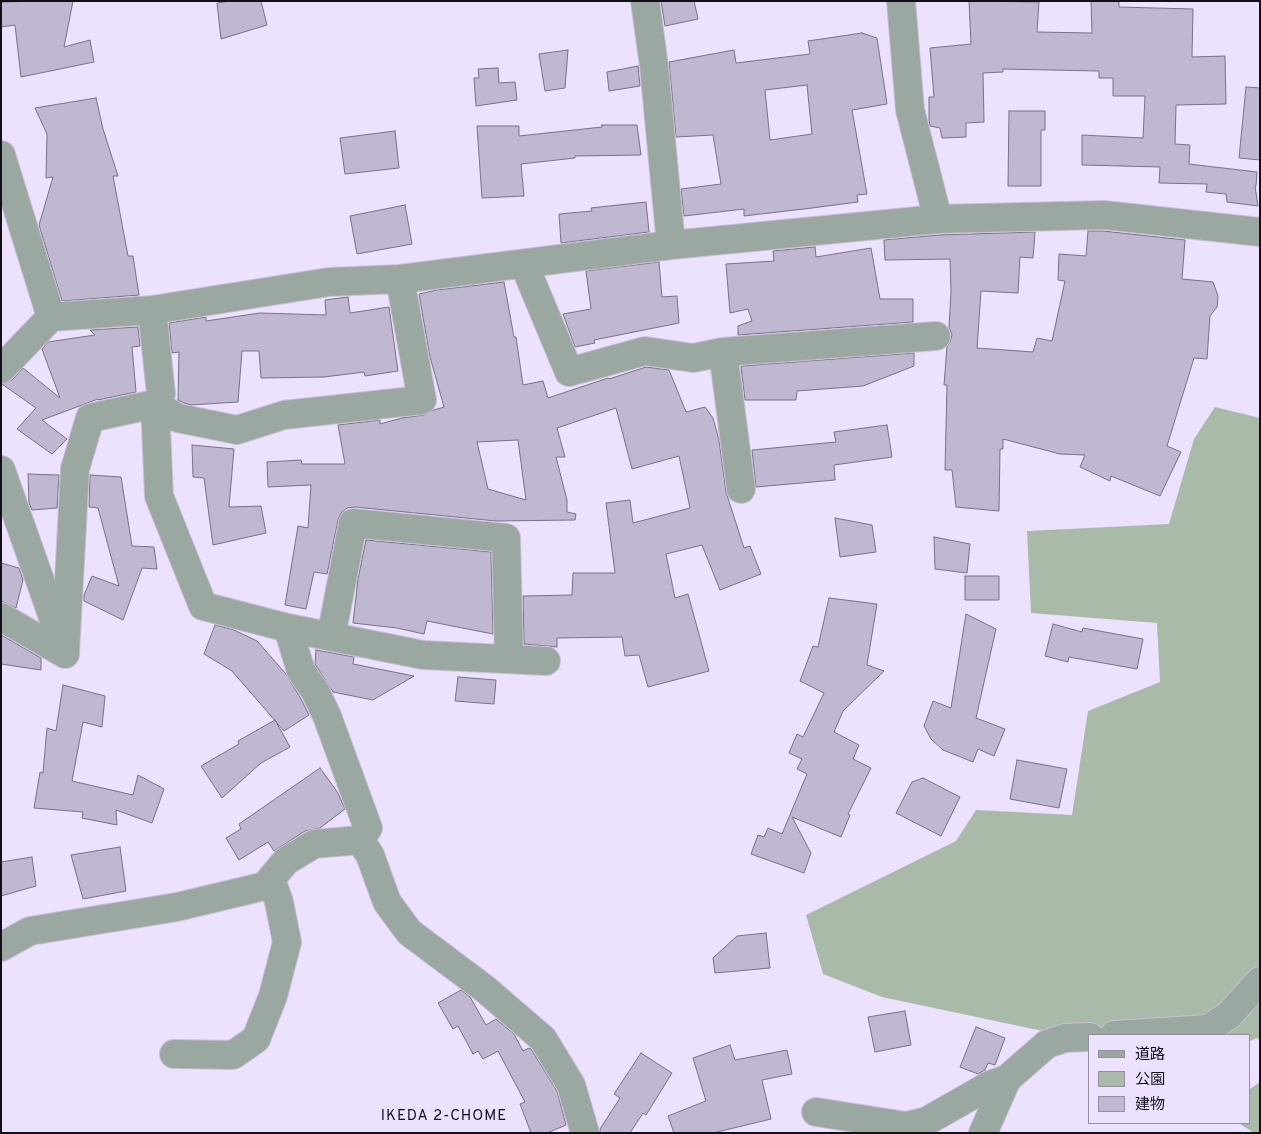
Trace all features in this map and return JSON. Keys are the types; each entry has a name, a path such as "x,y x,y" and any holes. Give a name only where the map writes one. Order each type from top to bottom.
{"street":[{"path":"645,1 654,66 671,245"},
{"path":"901,1 910,110 938,219"},
{"path":"1,155 50,318"},
{"path":"1,369 50,318 152,310 329,282 400,279 671,245 938,219 1104,215 1260,232"},
{"path":"524,264 569,372 645,351 693,358 723,352 936,336"},
{"path":"65,654 75,469 90,418 154,404 178,418 237,430 284,415 422,400 400,279"},
{"path":"152,310 161,394 154,404 159,496 202,606 288,628 423,656 546,661"},
{"path":"723,352 741,488"},
{"path":"1,470 65,654"},
{"path":"332,637 353,523 506,538 509,660"},
{"path":"1,617 65,654"},
{"path":"288,628 301,671 315,691 327,716 368,828 360,840"},
{"path":"1,947 30,931 177,907 265,886 286,861 314,844 360,840"},
{"path":"360,840 370,855 386,902 410,932 486,989 543,1039 571,1085 585,1133"},
{"path":"174,1054 233,1055 256,1039 273,996 287,942 279,902 271,879"},
{"path":"1130,1034 1208,1029 1229,1015 1260,981"},
{"path":"983,1133 1007,1080 1047,1044 1064,1038 1088,1037"},
{"path":"816,1112 906,1126 927,1121 990,1085 1007,1080"}],"green space":[{"path":"1215,407 1260,418 1260,1041 1257,1038 1251,1041 1251,1034 1088,1034 1088,1041 882,997 823,974 806,915 956,841 976,810 1072,815 1088,711 1160,682 1157,623 1031,613 1027,531 1169,524 1194,439"},
{"path":"1260,1082 1260,1133 1254,1133 1240,1124 1251,1124 1251,1088"}],"building":[{"path":"73,1 64,47 90,40 94,62 21,77 15,25 1,27 1,2"},
{"path":"261,1 267,25 221,39 217,3"},
{"path":"661,1 694,1 698,19 665,26"},
{"path":"969,1 1039,2 1037,32 1092,33 1091,1 1119,1 1119,7 1193,9 1192,57 1225,56 1226,104 1176,105 1175,144 1190,145 1189,164 1257,172 1255,186 1258,206 1227,202 1226,194 1206,192 1207,184 1159,183 1160,167 1082,165 1082,135 1143,138 1145,96 1113,96 1113,78 1099,78 1099,71 1003,69 1003,72 983,73 984,122 966,123 966,137 942,138 940,128 930,126 929,120 929,97 934,97 930,48 971,44"},
{"path":"862,33 877,38 887,104 852,110 867,194 857,195 858,202 812,208 744,216 744,209 684,216 681,189 721,184 713,135 676,137 669,62 734,50 736,63 810,54 808,41","holes":["807,85 812,134 770,140 765,90"]},
{"path":"568,50 565,88 545,91 539,54"},
{"path":"638,66 640,86 609,91 607,72"},
{"path":"498,68 499,83 515,82 517,100 476,106 474,78 479,78 478,69"},
{"path":"1246,87 1260,88 1260,160 1239,158"},
{"path":"96,98 103,129 118,176 113,176 128,256 133,256 139,295 62,301 39,225 53,177 46,178 47,134 35,108"},
{"path":"1009,111 1045,111 1045,130 1041,130 1041,186 1008,186"},
{"path":"602,125 637,125 641,155 575,156 575,158 521,164 524,196 482,198 477,126 519,126 519,136 602,127"},
{"path":"395,131 399,168 345,174 340,138"},
{"path":"646,202 649,232 561,243 559,214 592,211 591,208"},
{"path":"405,205 412,244 357,254 350,216"},
{"path":"1088,231 1185,240 1182,279 1213,282 1218,296 1217,307 1210,316 1207,359 1194,358 1167,446 1181,452 1160,496 1111,476 1110,481 1080,467 1085,455 1060,454 1003,439 1003,449 1000,449 999,511 956,507 952,470 945,470 947,385 944,385 947,346 952,335 949,327 950,259 885,260 884,240 939,235 1035,232 1033,258 1020,257 1018,293 981,291 977,348 1033,352 1037,338 1052,341 1065,281 1058,280 1059,254 1086,256"},
{"path":"815,247 816,257 871,248 880,299 913,299 913,322 738,335 738,326 752,321 748,309 730,313 726,264 774,261 773,251"},
{"path":"659,262 662,297 677,296 679,323 594,340 595,343 575,347 563,314 591,309 586,271"},
{"path":"504,282 514,337 516,337 523,385 543,381 548,398 646,367 669,370 686,412 705,407 713,418 719,440 726,492 744,548 750,546 761,574 720,590 702,545 666,554 675,598 688,594 709,671 648,687 639,655 625,656 622,637 557,638 557,647 524,644 523,596 572,595 573,573 615,573 606,503 630,500 633,523 690,508 679,456 632,469 616,408 557,428 565,457 556,457 567,500 567,512 576,514 575,520 496,521 355,507 347,508 341,513 338,520 327,574 314,572 306,609 285,605 298,526 308,528 311,485 268,487 267,462 301,460 302,464 345,464 338,425 380,420 380,424 424,415 444,407 430,357 419,294","holes":["518,440 526,500 488,489 477,442"]},
{"path":"348,297 350,313 389,307 398,371 365,376 364,372 324,377 261,378 259,351 242,351 238,402 191,405 178,400 179,352 172,353 169,323 206,317 206,321 260,313 326,315 325,300"},
{"path":"138,327 140,346 132,347 136,392 98,399 42,420 67,439 52,454 17,429 36,408 2,384 12,380 23,368 60,398 42,349 48,342 95,335 90,330"},
{"path":"914,353 914,366 863,386 797,391 796,400 745,400 741,366"},
{"path":"887,425 892,457 834,465 835,480 756,487 752,450 836,442 834,432"},
{"path":"192,445 234,449 229,507 261,506 266,533 213,545 204,478 193,477"},
{"path":"28,474 59,475 57,508 32,510 29,503"},
{"path":"90,475 121,477 132,546 154,547 157,569 142,568 123,620 84,601 84,595 92,576 119,586 98,508 89,507"},
{"path":"835,518 872,525 876,552 840,557"},
{"path":"934,537 970,544 967,573 935,569"},
{"path":"366,540 491,552 493,634 427,621 424,634 397,628 353,623 358,579"},
{"path":"1,563 19,568 23,580 16,608 1,601"},
{"path":"965,576 999,576 999,600 965,600"},
{"path":"829,598 877,604 867,665 884,671 843,711 834,732 859,745 853,759 871,768 848,814 850,815 841,837 792,817 811,853 804,873 751,854 758,835 764,837 768,828 782,834 807,774 797,769 802,759 789,753 797,734 803,737 824,693 800,681 813,646 818,647"},
{"path":"966,614 996,629 976,718 1005,729 994,756 978,749 973,762 943,750 931,739 924,726 933,701 951,708"},
{"path":"1053,624 1082,632 1083,628 1143,639 1137,669 1069,657 1068,662 1045,656"},
{"path":"215,625 234,630 257,641 286,674 309,715 284,731 232,671 204,654"},
{"path":"1,635 41,658 41,670 1,664"},
{"path":"316,650 354,657 353,664 414,676 373,700 333,692 315,664"},
{"path":"458,677 496,680 494,704 455,701"},
{"path":"63,685 105,696 102,727 83,722 72,781 133,795 138,775 164,789 152,823 116,810 117,825 82,818 83,812 34,808 40,772 43,773 47,728 56,731"},
{"path":"275,720 290,747 261,763 222,798 201,766 239,744 238,741"},
{"path":"1017,760 1067,769 1059,808 1010,799"},
{"path":"320,768 338,793 345,809 320,828 305,831 274,851 268,842 239,860 226,838 241,829 239,824"},
{"path":"923,778 960,797 941,836 896,813 912,782"},
{"path":"120,847 126,891 83,899 71,855"},
{"path":"32,857 36,886 1,896 1,862"},
{"path":"766,933 770,968 715,973 713,958 737,936"},
{"path":"461,990 470,997 486,1025 496,1019 514,1034 523,1051 531,1049 557,1091 566,1125 547,1133 531,1133 520,1104 525,1102 498,1051 483,1059 478,1051 473,1054 458,1026 453,1029 438,1003"},
{"path":"905,1011 911,1045 875,1052 868,1017"},
{"path":"976,1027 1005,1038 995,1065 988,1063 985,1070 978,1074 960,1067"},
{"path":"730,1045 735,1060 787,1050 792,1074 762,1080 771,1119 713,1133 674,1133 668,1116 706,1101 693,1058"},
{"path":"641,1053 672,1073 646,1115 643,1113 630,1133 600,1133 600,1129 620,1098 614,1094"}],"district":[{"name":"IKEDA 2-CHOME","path":"444,1117"}]}
